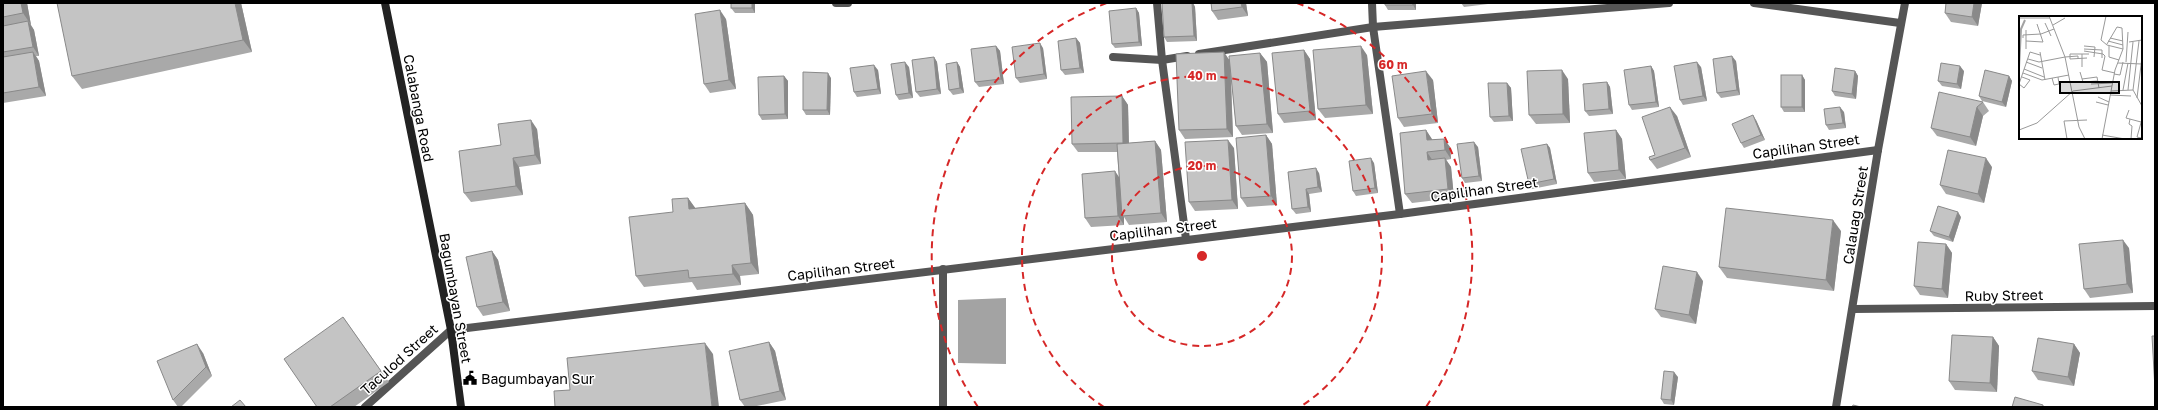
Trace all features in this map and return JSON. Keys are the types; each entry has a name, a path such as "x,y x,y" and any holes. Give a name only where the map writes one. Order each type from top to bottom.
{"main road":[{"name":"Calabanga Road","path":"385,3 428,218"},
{"name":"Bagumbayan Street","path":"428,218 451,330 461,407"}],"street":[{"path":"836,3 848,3"},
{"path":"1157,3 1162,60 1186,239"},
{"path":"1372,3 1373,27 1400,214"},
{"path":"1112,57 1162,60 1373,27 1670,3"},
{"path":"1754,3 1900,23"},
{"name":"Calauag Street","path":"1836,407 1878,150 1900,23 1905,3"},
{"name":"Capilihan Street","path":"451,330 1400,214 1878,150"},
{"path":"943,269 943,407"},
{"name":"Ruby Street","path":"1853,309 2155,306"},
{"name":"Taculod Street","path":"366,407 451,330"}],"shaded area":[{"path":"1006,298 1006,364 958,363 958,300"}],"building":[{"path":"3,3 21,3 23,13 3,17"},
{"path":"57,3 235,3 243,40 72,76"},
{"path":"731,3 752,3 752,8 731,8"},
{"path":"1162,3 1192,3 1194,36 1164,37"},
{"path":"1211,3 1241,3 1242,7 1212,11"},
{"path":"1385,3 1412,3 1413,5 1385,5"},
{"path":"1946,3 1974,3 1972,17 1945,13"},
{"path":"1136,8 1139,42 1112,44 1109,11"},
{"path":"720,10 729,80 704,84 695,14"},
{"path":"28,21 33,47 3,52 3,26"},
{"path":"1076,38 1080,68 1061,70 1058,41"},
{"path":"1040,43 1044,74 1016,78 1012,47"},
{"path":"996,46 1001,79 975,82 971,49"},
{"path":"1361,46 1366,105 1318,109 1313,50"},
{"path":"1304,50 1310,111 1278,114 1272,53"},
{"path":"33,52 39,87 3,93 3,57"},
{"path":"1224,52 1227,129 1179,130 1176,54"},
{"path":"1260,53 1267,124 1236,126 1229,56"},
{"path":"1732,56 1737,90 1717,93 1713,59"},
{"path":"934,57 937,89 916,92 912,60"},
{"path":"905,62 909,93 896,95 891,64"},
{"path":"957,62 960,88 949,90 946,64"},
{"path":"1697,62 1703,96 1680,100 1674,66"},
{"path":"1941,63 1960,66 1957,84 1938,81"},
{"path":"874,65 878,89 854,92 850,68"},
{"path":"1651,66 1656,102 1629,105 1624,70"},
{"path":"1835,68 1855,71 1852,94 1832,91"},
{"path":"1562,70 1563,114 1529,115 1527,71"},
{"path":"1985,70 2009,76 2002,102 1979,96"},
{"path":"1426,71 1432,114 1398,118 1392,76"},
{"path":"803,72 828,73 827,110 803,110"},
{"path":"1781,75 1802,75 1802,107 1781,107"},
{"path":"784,76 785,114 759,115 758,77"},
{"path":"1607,82 1609,109 1585,111 1583,84"},
{"path":"1488,83 1507,83 1509,116 1490,117"},
{"path":"1939,92 1983,102 1977,107 1970,137 1931,128"},
{"path":"1122,96 1123,143 1072,144 1071,97"},
{"path":"1670,107 1685,148 1650,160 1649,157 1655,155 1642,117"},
{"path":"1840,107 1843,123 1826,125 1824,109"},
{"path":"1753,115 1761,135 1741,143 1732,124"},
{"path":"531,120 535,155 513,158 516,186 464,193 459,151 501,145 498,124"},
{"path":"1426,130 1427,140 1444,139 1445,150 1427,152 1428,160 1445,158 1448,189 1405,194 1400,133"},
{"path":"1616,130 1619,170 1588,173 1584,133"},
{"path":"1266,135 1271,196 1241,198 1236,138"},
{"path":"1228,140 1232,200 1189,202 1185,142"},
{"path":"1155,141 1161,213 1122,216 1117,144"},
{"path":"1474,142 1479,176 1462,178 1457,144"},
{"path":"1547,144 1554,179 1529,184 1521,149"},
{"path":"1948,150 1986,158 1978,194 1940,185"},
{"path":"1371,158 1375,188 1353,191 1349,161"},
{"path":"1316,168 1318,187 1306,189 1308,207 1292,209 1288,172"},
{"path":"1115,171 1118,216 1085,218 1082,174"},
{"path":"688,198 689,209 745,203 751,263 732,265 733,274 689,278 688,270 636,276 629,217 673,212 672,199"},
{"path":"1938,206 1958,212 1949,237 1930,231"},
{"path":"1726,208 1833,220 1826,280 1719,267"},
{"path":"2123,240 2127,284 2084,289 2079,244"},
{"path":"1918,242 1946,244 1942,289 1914,286"},
{"path":"492,251 503,302 477,307 466,257"},
{"path":"1663,266 1697,272 1689,315 1655,309"},
{"path":"343,317 381,371 330,407 317,407 284,359"},
{"path":"1952,335 1993,337 1990,383 1949,381"},
{"path":"2152,336 2155,336 2155,389"},
{"path":"2038,338 2074,344 2068,377 2032,371"},
{"path":"769,342 780,391 740,400 729,351"},
{"path":"705,343 712,407 555,407 554,391 570,390 567,358"},
{"path":"197,344 206,367 173,400 157,361"},
{"path":"1664,371 1674,372 1671,400 1661,399"},
{"path":"2015,397 2043,405 2043,407 2012,407"},
{"path":"240,400 246,407 231,407"}],"place":[{"name":"Bagumbayan Sur","path":"470,378"}]}
